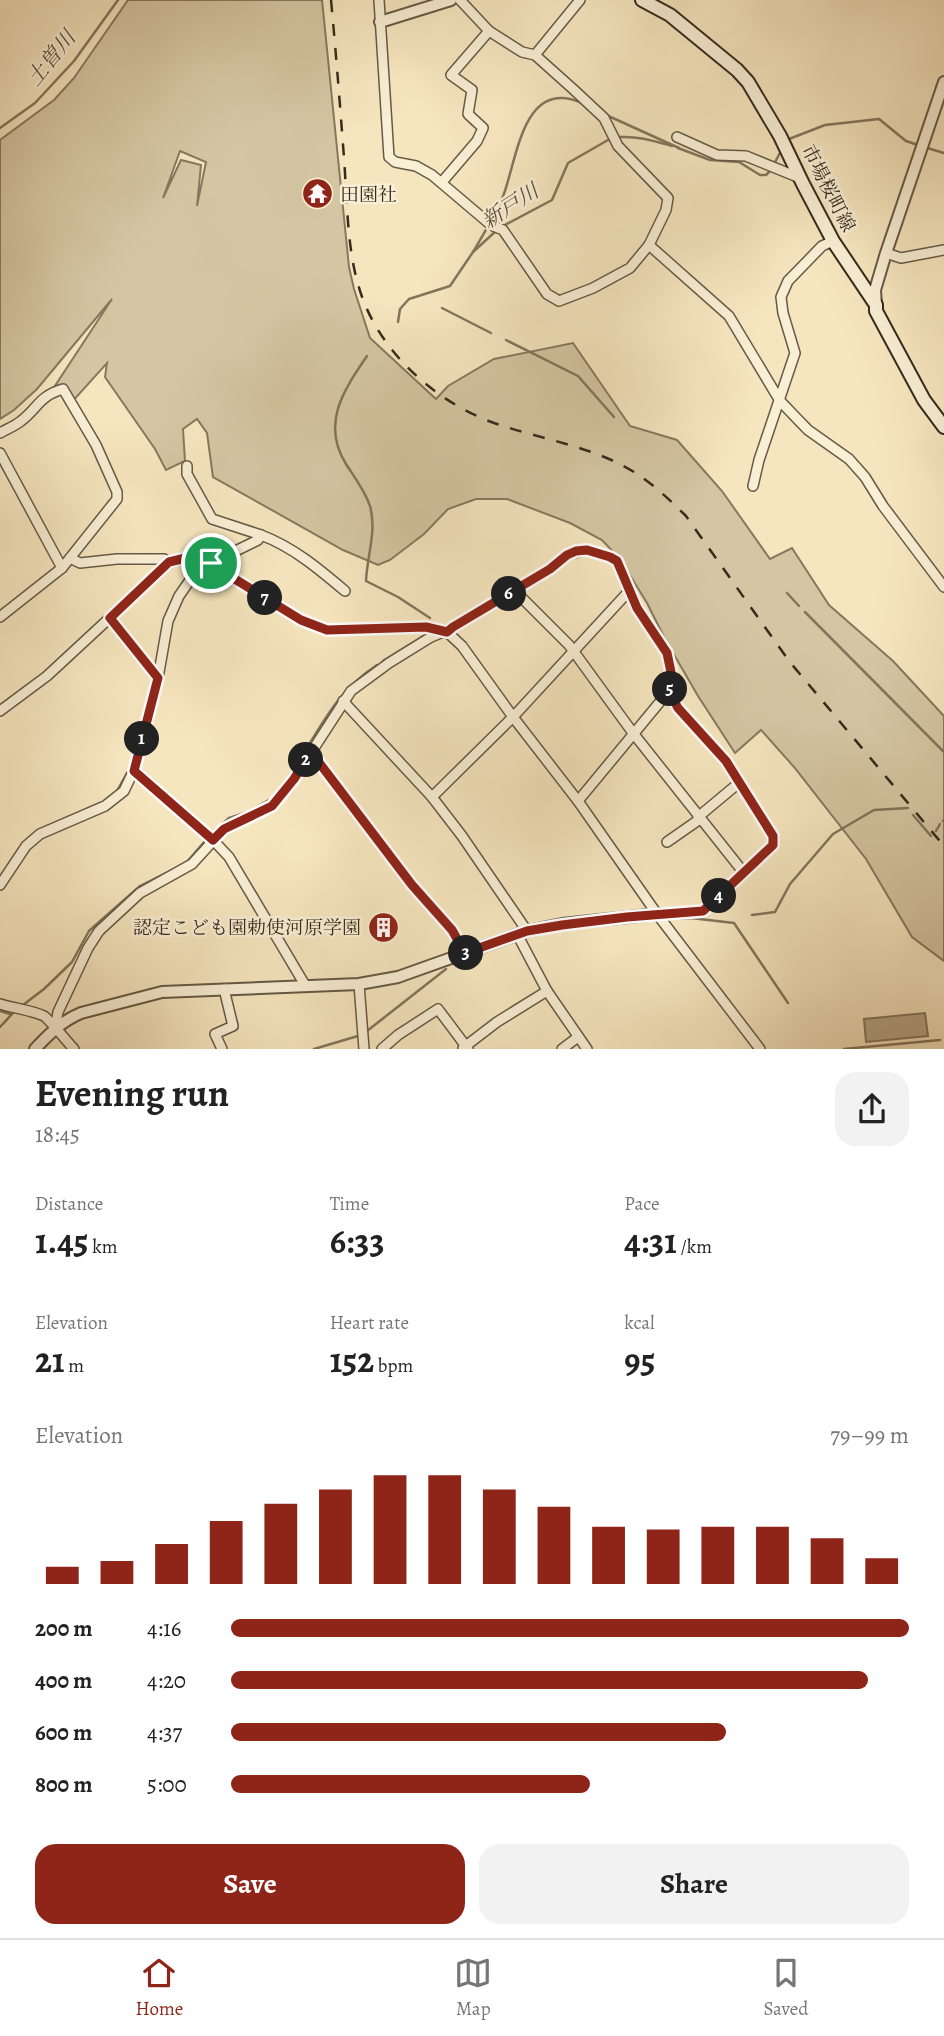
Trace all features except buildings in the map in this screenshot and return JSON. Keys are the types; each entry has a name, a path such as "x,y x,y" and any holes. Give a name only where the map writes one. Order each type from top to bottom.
{"main road":[{"name":"市場桜町線","path":"642,0 670,15 748,82 780,136 834,241 876,305 876,311 924,400 944,426"}],"street":[{"path":"379,0 389,157 396,162 416,166 442,182 491,225 499,228 547,294 559,301 593,288 630,268 649,244 666,211 668,198 618,146 604,118 536,55 522,52 489,32 460,0"},
{"path":"380,22 451,0"},
{"path":"536,55 580,0"},
{"path":"442,182 477,141 483,128 468,114 472,90 451,75 489,32"},
{"path":"876,305 875,290 886,253 944,82"},
{"path":"677,136 717,155 746,156 800,178"},
{"path":"753,486 795,353 781,297 788,281 822,246 834,241"},
{"path":"649,244 729,316 780,401 808,430 849,459 865,477 883,506 944,587"},
{"path":"886,253 901,258 944,250"},
{"path":"0,433 24,419 35,404 51,392 63,389 96,446 117,492 117,499 62,568 0,617"},
{"path":"0,453 62,568"},
{"path":"187,466 187,474 212,519 261,536 295,552 345,591"},
{"path":"0,885 26,846 40,834 86,815 117,798 124,791 134,771 158,678 168,621 179,596 207,561 258,540 261,536"},
{"path":"35,1049 70,1017 162,992 359,984 398,977 522,933 562,925 703,911 773,845 773,836 726,761 678,708 669,691 671,672 667,653 637,608 617,561 587,550 576,551 445,632 431,637 389,663 352,691 294,779 272,806 224,829 192,864 139,893 99,931 88,948 58,1012 55,1029"},
{"path":"0,711 47,676 169,562 194,556 207,561 301,620 327,630 426,627 445,632 462,646 578,801 657,914 760,1049"},
{"path":"70,558 80,563 117,559 164,559 169,562"},
{"path":"514,590 573,651 633,733 744,873"},
{"path":"432,797 513,717 630,590"},
{"path":"110,618 158,678"},
{"path":"578,801 669,691"},
{"path":"343,701 432,797 462,836 522,933 547,991 587,1049"},
{"path":"311,752 412,885 452,930 465,953"},
{"path":"134,771 229,857 305,985"},
{"path":"667,842 740,782"},
{"path":"359,984 364,1049"},
{"path":"222,1049 215,1034 233,1026 224,989"},
{"path":"382,1049 438,1009 465,1048 497,1022 547,991"},
{"path":"0,1004 44,1016 74,1049"},
{"path":"562,1049 578,1037"}],"shaded area":[{"path":"128,0 322,0 349,267 370,338 436,399 448,386 494,359 573,343 630,426 677,440 722,491 770,559 792,548 829,605 893,661 944,716 944,961 912,937 866,859 794,767 761,730 735,753 698,696 620,559 602,540 570,523 507,499 476,499 448,509 424,534 390,560 378,565 343,550 213,477 207,433 197,419 183,429 185,461 166,470 155,449 105,377 107,363 72,402 63,389 51,392 112,299 37,389 0,419 0,140 54,100 74,78","holes":["180,151 206,162 197,206 201,165 181,160 163,198"]},
{"path":"925,1013 928,1036 866,1042 864,1019"}],"waterway":[{"name":"土曽川","path":"0,128 35,103 74,61 118,0"},
{"path":"473,252 502,199 518,146 534,112 546,102 562,98 582,103"},
{"path":"604,114 679,148"},
{"name":"新戸川","path":"789,139 825,125 879,119 906,141 918,145"},
{"name":"新戸川","path":"620,137 640,138 672,146"},
{"name":"新戸川","path":"503,226 552,200 568,163 608,140"},
{"name":"新戸川","path":"924,147 944,153"},
{"name":"新戸川","path":"678,148 710,160 739,162 760,175 766,175 771,170"},
{"name":"新戸川","path":"774,164 781,151"},
{"name":"新戸川","path":"398,322 400,309 409,299 450,286 473,252 497,230"},
{"path":"442,308 491,333"},
{"path":"506,340 578,376 614,417"},
{"name":"新戸川","path":"367,356 343,395 335,421 339,449 360,485 372,515 366,581 398,597 430,618"},
{"path":"787,593 799,606"},
{"path":"805,612 944,752"},
{"path":"383,661 425,635"},
{"path":"302,756 343,695 377,665"},
{"path":"282,787 297,764"},
{"path":"117,791 127,773"},
{"path":"214,831 229,818 248,812 274,797"},
{"path":"24,842 37,831 100,803"},
{"path":"752,915 775,912 790,884 833,834 874,810 908,808"},
{"path":"913,815 931,836"},
{"path":"936,831 940,824"},
{"path":"23,1005 72,962 89,931 140,886 186,863 205,841"},
{"path":"669,919 691,918 734,923 788,1003"},
{"path":"367,1031 446,969"},
{"path":"0,1011 10,1014"},
{"path":"0,1027 13,1013"},
{"path":"314,1049 358,1036"},
{"path":"844,1049 940,1040"}],"railway":[{"path":"331,0 352,254 366,307 392,350 429,386 471,413 618,463 668,498 686,516 789,661 944,846"}],"place":[{"name":"田園社","path":"317,194"},
{"name":"認定こども園勅使河原学園","path":"384,927"}],"route":[{"path":"587,550 610,557 617,561 637,608 667,653 671,672 669,691 678,708 726,761 773,836 773,845 703,911 627,917 527,931 465,953 452,930 412,885 311,752 272,806 224,829 213,840 134,771 158,678 110,618 169,562 194,556 211,563 301,620 327,630 426,627 447,632 550,569 567,555 587,550"}]}
